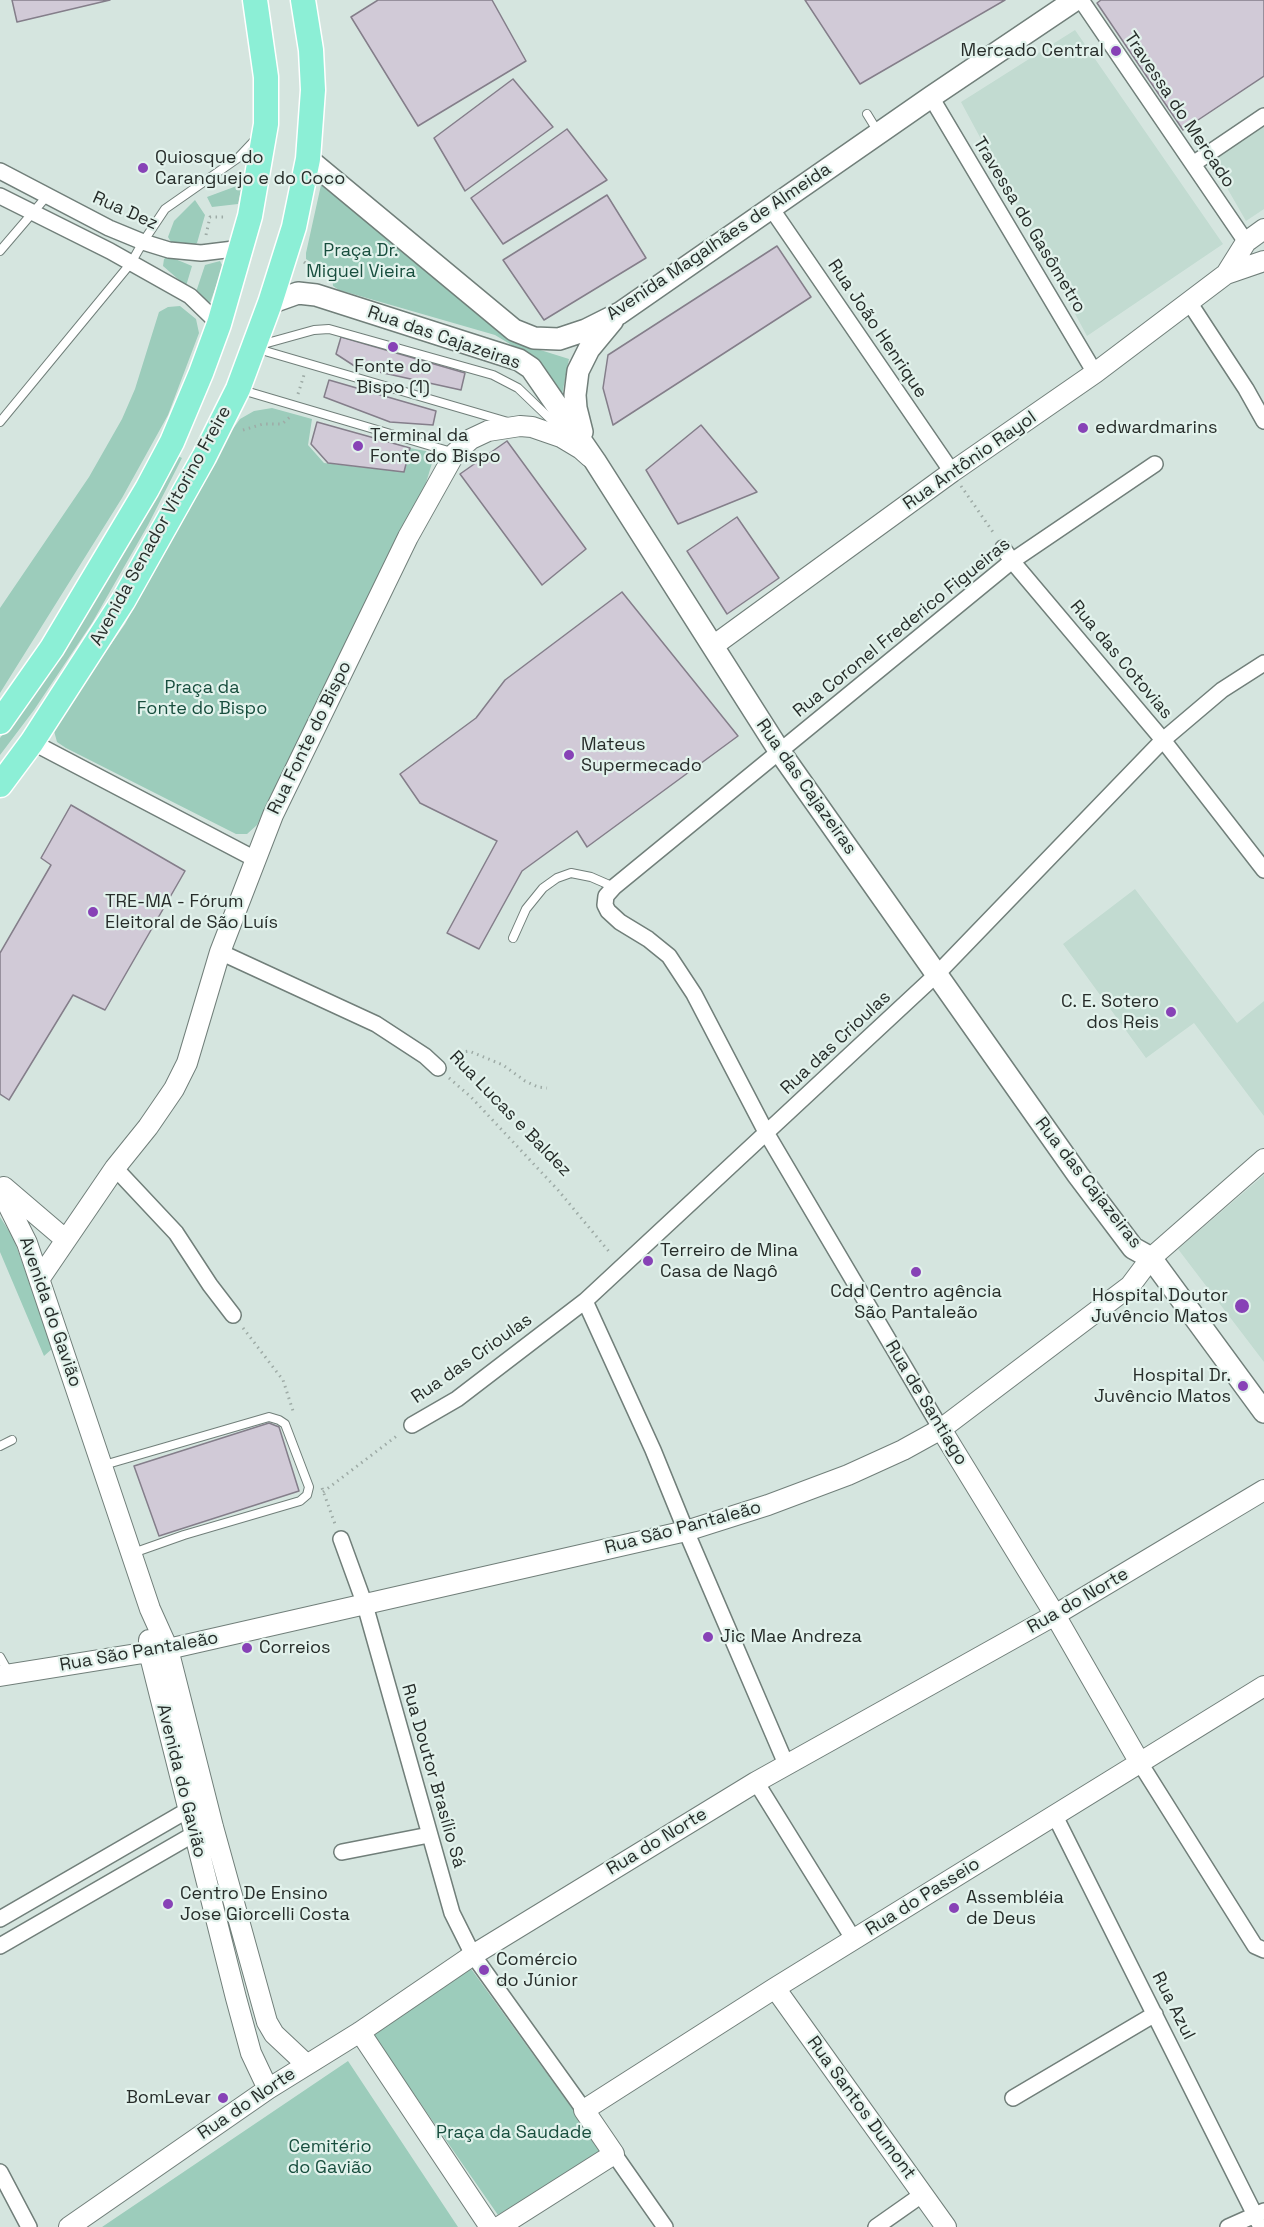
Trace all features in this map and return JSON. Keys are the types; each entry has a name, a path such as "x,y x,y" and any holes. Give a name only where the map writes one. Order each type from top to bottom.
{"main road":[{"name":"Avenida Senador Vitorino Freire","path":"0,722 52,648 147,489 172,442 219,324 250,216 266,124 266,77 255,0"},
{"name":"Avenida Senador Vitorino Freire","path":"0,785 33,742 123,601 204,457 238,388 270,303 294,227 308,159 313,90 311,50 303,0"},
{"name":"Avenida Magalhães de Almeida","path":"308,159 514,330 524,335 559,339 586,330 620,313 1075,0"},
{"name":"Rua das Cajazeiras","path":"270,303 298,293 316,295 519,360 536,374 780,752 1078,1175 1133,1248 1151,1258 1264,1412"},
{"path":"592,460 578,421 576,382 582,359 600,334 620,313"}],"street":[{"name":"Travessa do Mercado","path":"1081,0 1246,243"},
{"name":"Travessa do Gasômetro","path":"931,97 1095,373"},
{"path":"1193,164 1264,116"},
{"name":"Rua Dez","path":"0,171 109,228 142,242 169,250 201,254 242,248"},
{"path":"0,196 190,296 219,324"},
{"name":"Rua João Henrique","path":"771,208 952,472"},
{"name":"Rua Antônio Rayol","path":"713,646 952,472 1095,373 1189,303 1226,274 1246,243 1264,230"},
{"name":"Rua Antônio Rayol","path":"1226,274 1264,261"},
{"path":"1189,303 1246,389 1264,421"},
{"name":"Rua Fonte do Bispo","path":"40,1278 115,1168 174,1089 187,1063 220,952 273,815 402,547 455,453 471,439 488,431 520,426 548,432 592,460"},
{"name":"Rua Coronel Frederico Figueiras","path":"605,905 606,896 614,887 1012,561 1155,464"},
{"name":"Rua das Cotovias","path":"1003,548 1163,740 1264,870"},
{"name":"Rua das Crioulas","path":"412,1425 457,1399 585,1301 937,975 1163,740 1222,690 1264,663"},
{"path":"33,742 255,859"},
{"name":"Rua de Santiago","path":"605,905 608,911 621,922 669,956 694,994 767,1134 941,1429 1055,1615 1140,1763"},
{"name":"Rua Lucas e Baldez","path":"220,952 376,1024 425,1056 438,1068"},
{"name":"Rua São Pantaleão","path":"5,1676 158,1651 686,1531 768,1505 848,1475 903,1450 941,1429 1130,1286 1151,1258 1264,1160"},
{"path":"115,1168 176,1233 233,1315"},
{"path":"0,1183 66,1240"},
{"name":"Avenida do Gavião","path":"0,1189 27,1243 40,1278 150,1609 188,1810 251,2054 268,2089"},
{"path":"585,1301 653,1450 786,1764"},
{"name":"Rua do Norte","path":"69,2227 268,2089 360,2031 472,1955 786,1764 1055,1615 1264,1490"},
{"path":"341,1539 365,1605"},
{"name":"Rua Doutor Brasílio Sá","path":"365,1605 452,1913 472,1955 584,2110"},
{"name":"Avenida do Gavião","path":"158,1651 207,1803 267,2022 274,2034 306,2064"},
{"name":"Rua do Passeio","path":"584,2110 775,1988 1263,1689"},
{"path":"1140,1763 1255,1946 1264,1950"},
{"path":"756,1782 854,1940"},
{"path":"0,1919 188,1810 207,1803"},
{"name":"Rua Azul","path":"1055,1816 1260,2218"},
{"path":"0,1946 194,1834 213,1827"},
{"path":"342,1852 429,1835"},
{"path":"80,1872 92,1892"},
{"name":"Rua Santos Dumont","path":"775,1988 946,2227"},
{"path":"236,1998 258,1992"},
{"path":"1013,2098 1155,2014"},
{"path":"360,2031 490,2227"},
{"path":"584,2110 661,2225"},
{"path":"499,2227 614,2154"},
{"path":"0,2172 29,2227"},
{"path":"876,2227 923,2194"},
{"path":"1228,2227 1260,2218"}],"lane":[{"path":"867,114 879,133"},
{"path":"0,422 131,263 142,242 165,209 238,158 255,141 266,124"},
{"path":"0,251 47,196"},
{"path":"253,347 314,330 328,329 493,375 518,388 592,460"},
{"path":"253,347 520,426"},
{"path":"238,388 455,453"},
{"path":"513,938 526,909 543,888 557,878 571,873 614,887"},
{"path":"103,1465 269,1417 285,1424 309,1487 307,1496 300,1501 132,1554"},
{"path":"0,1446 12,1440"},
{"path":"0,1657 5,1676"}],"path":[{"path":"952,472 1003,548"},
{"path":"438,1068 455,1053 469,1051 503,1065 538,1087 547,1088"},
{"name":"Rua Lucas e Baldez","path":"438,1068 471,1097 519,1148 591,1228 621,1268"},
{"path":"323,1492 412,1425"}],"shaded area":[{"path":"1075,30 1223,244 1087,336 961,102"},
{"path":"1264,126 1264,209 1246,221 1211,160"},
{"name":"C. E. Sotero dos Reis","path":"1135,889 1237,1023 1264,1001 1264,1116 1194,1023 1146,1058 1063,944"},
{"name":"Hospital Doutor Juvêncio Matos","path":"1264,1175 1264,1362 1178,1249"}],"green space":[{"path":"242,184 238,204 212,207 207,197"},
{"name":"Praça Dr. Miguel Vieira","path":"321,185 500,331 534,348 569,359 561,400 533,358 495,335 339,290 333,286 332,276 306,259"},
{"path":"195,200 205,215 197,243 192,246 171,242 168,237 174,221"},
{"path":"168,256 192,266 186,286 163,266 164,259"},
{"path":"220,261 223,267 210,303 196,292 205,265"},
{"path":"180,306 196,319 199,333 168,415 122,498 0,693 0,608 89,477 122,419 135,389 159,312 168,307"},
{"name":"Praça da Fonte do Bispo","path":"272,408 312,419 308,445 324,463 404,472 410,448 426,451 432,463 426,483 257,825 247,834 236,834 66,748 57,742 54,731 57,722 125,624 224,441 240,419 254,411"},
{"path":"176,455 182,458 148,525 92,623 34,710 0,755 0,738 19,712"},
{"path":"0,1217 13,1237 53,1348 44,1356 0,1252"},
{"name":"Praça da Saudade","path":"469,1966 603,2151 498,2215 373,2035"},
{"name":"Cemitério do Gavião","path":"348,2061 458,2227 102,2227"}],"building":[{"path":"12,0 110,0 17,22"},
{"path":"378,0 492,0 526,61 418,126 351,17"},
{"path":"805,0 1005,0 860,84"},
{"path":"1101,0 1264,0 1264,76 1183,130 1097,3"},
{"path":"513,79 553,127 465,191 434,138"},
{"path":"567,129 607,180 503,244 471,198"},
{"path":"607,195 646,258 544,320 503,260"},
{"path":"777,246 811,297 613,425 603,388 608,355"},
{"name":"Terminal da Fonte do Bispo","path":"341,337 465,373 461,390 356,367 336,354"},
{"name":"Terminal da Fonte do Bispo","path":"329,380 436,411 433,425 390,422 324,397"},
{"name":"Terminal da Fonte do Bispo","path":"317,422 410,448 404,472 328,463 311,444"},
{"path":"701,425 757,492 678,524 646,470"},
{"path":"507,441 586,549 542,585 460,474"},
{"path":"737,517 779,578 727,614 687,551"},
{"name":"Mateus Supermecado","path":"622,592 738,736 587,847 577,831 522,871 479,949 447,933 497,841 420,803 400,774 476,718 505,680"},
{"name":"TRE-MA - Fórum Eleitoral de São Luís","path":"71,805 185,871 105,1010 73,995 9,1100 0,1094 0,953 51,865 41,858"},
{"path":"269,1423 279,1427 299,1491 159,1536 134,1466"}],"place":[{"name":"Mercado Central","path":"1116,51"},
{"name":"Quiosque do Caranguejo e do Coco","path":"143,168"},
{"name":"Fonte do Bispo (1)","path":"393,347"},
{"name":"edwardmarins","path":"1083,428"},
{"name":"Terminal da Fonte do Bispo","path":"358,446"},
{"name":"Mateus Supermecado","path":"569,755"},
{"name":"TRE-MA - Fórum Eleitoral de São Luís","path":"93,912"},
{"name":"C. E. Sotero dos Reis","path":"1171,1012"},
{"name":"Terreiro de Mina Casa de Nagô","path":"648,1261"},
{"name":"Cdd Centro agência São Pantaleão","path":"916,1272"},
{"name":"Hospital Doutor Juvêncio Matos","path":"1242,1306"},
{"name":"Hospital Dr. Juvêncio Matos","path":"1243,1386"},
{"name":"Jic Mae Andreza","path":"708,1637"},
{"name":"Correios","path":"247,1648"},
{"name":"Centro De Ensino Jose Giorcelli Costa","path":"168,1904"},
{"name":"Assembléia de Deus","path":"954,1908"},
{"name":"Comércio do Júnior","path":"484,1970"},
{"name":"BomLevar","path":"223,2098"}]}
